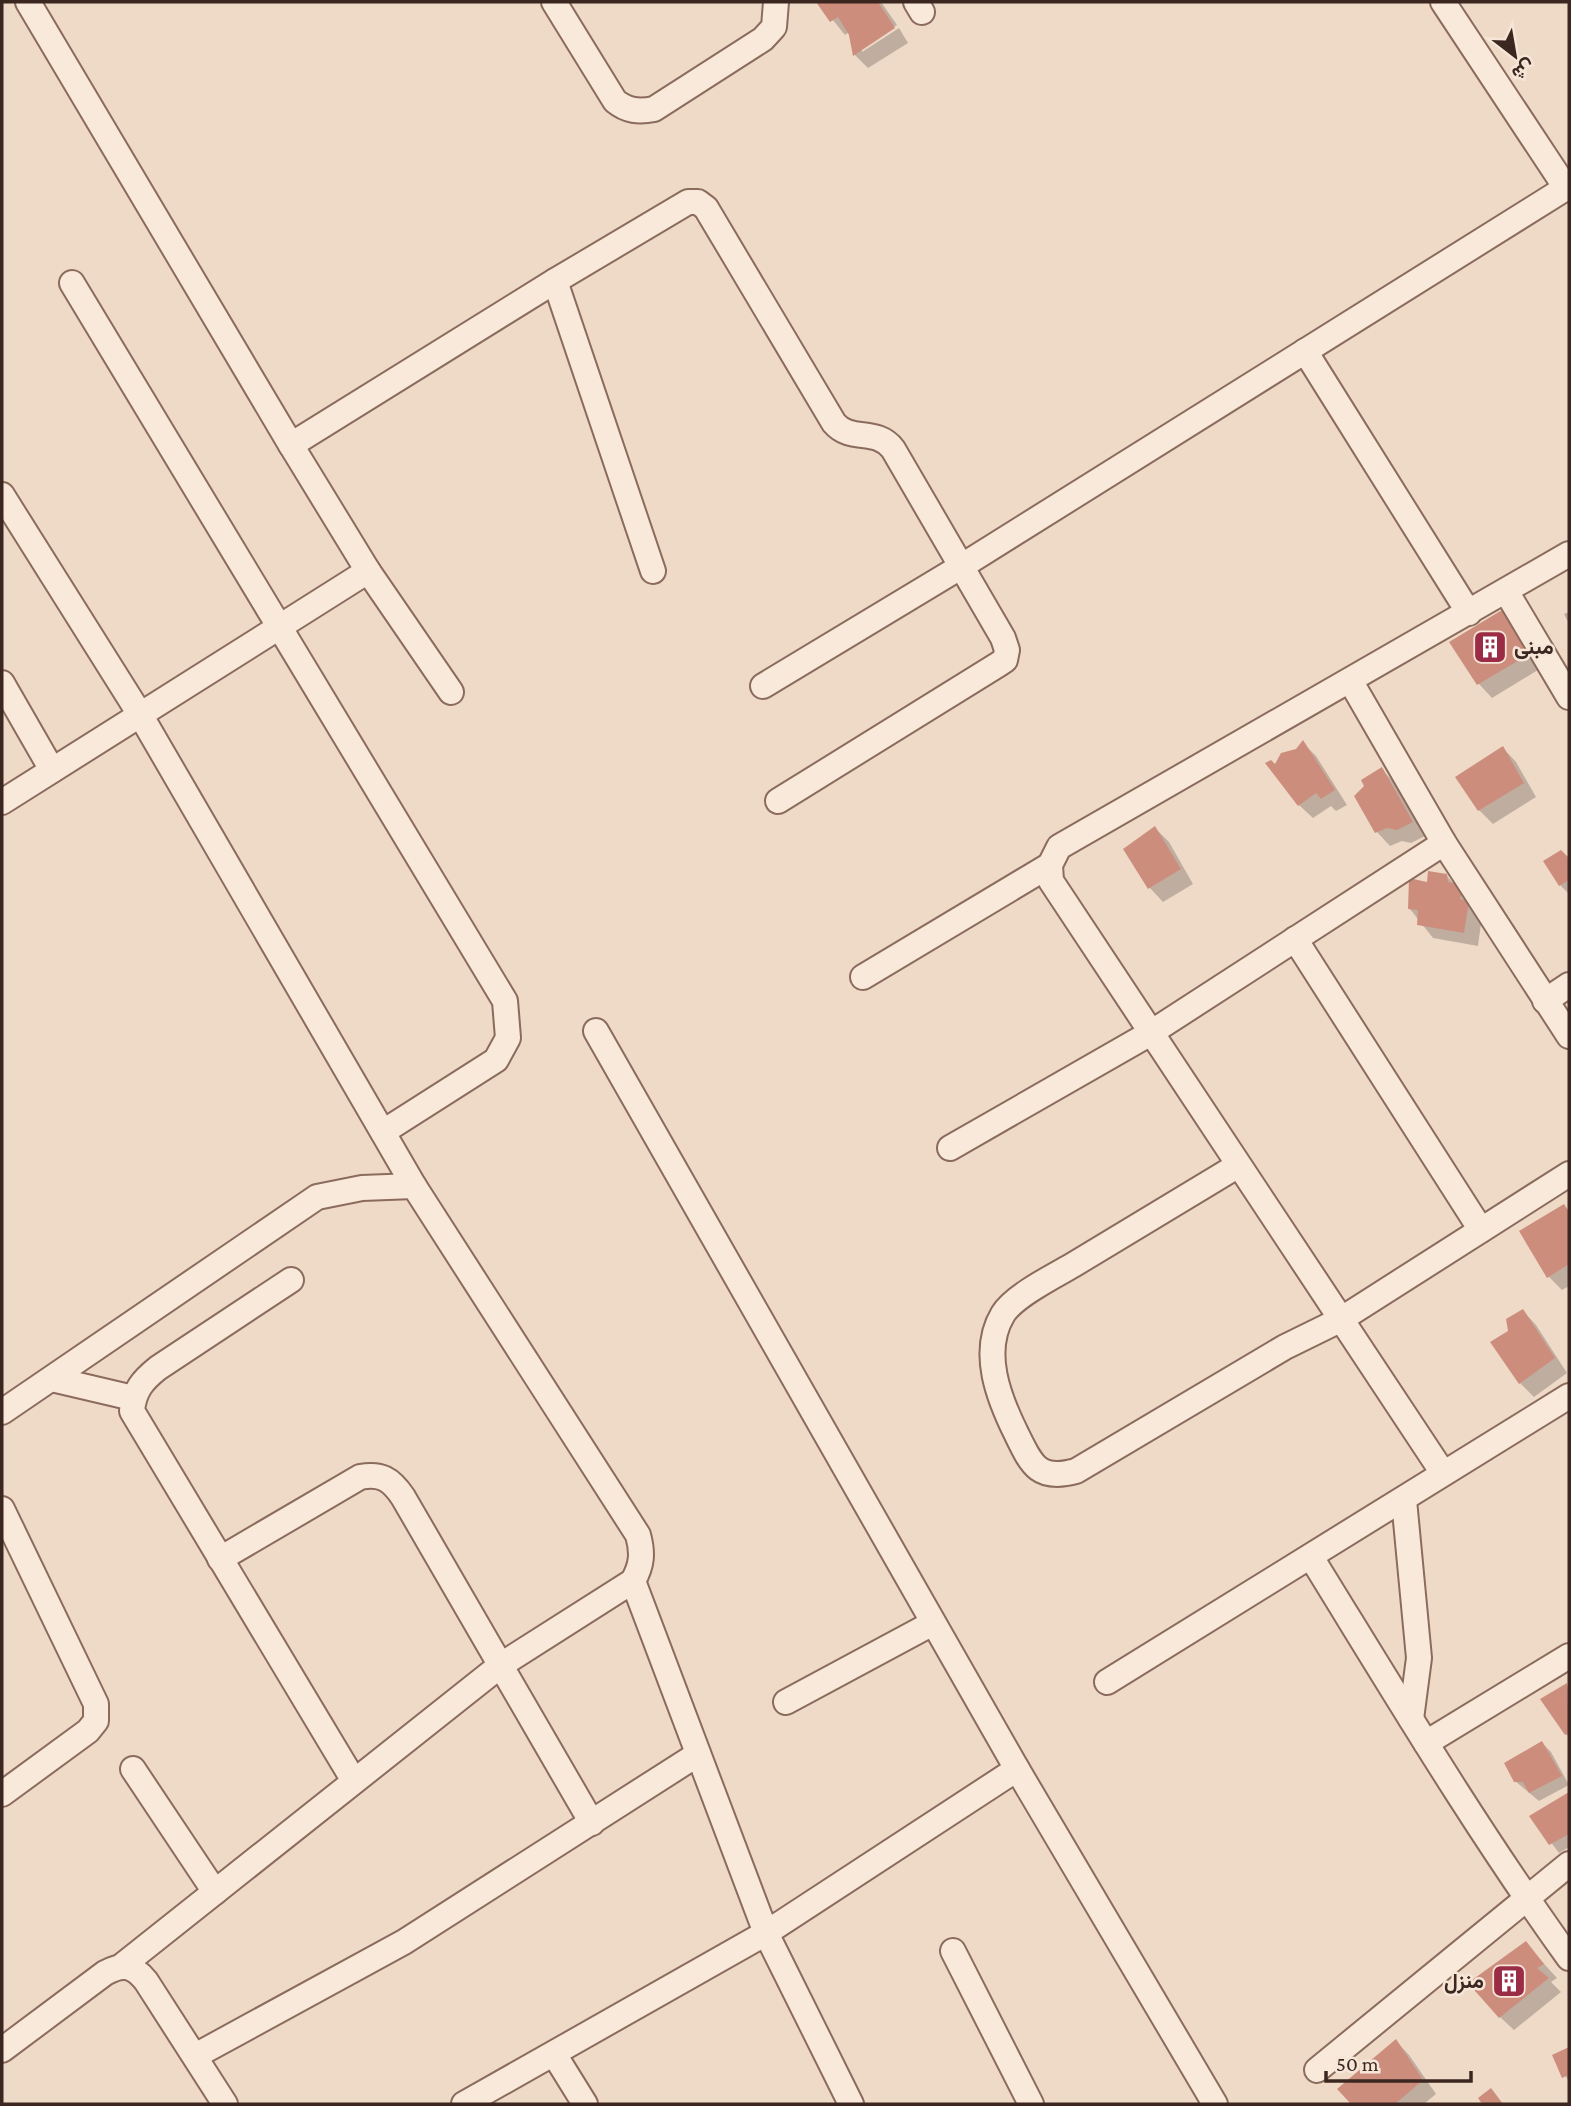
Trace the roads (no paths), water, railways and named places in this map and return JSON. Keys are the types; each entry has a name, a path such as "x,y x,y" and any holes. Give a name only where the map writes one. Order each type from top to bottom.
{"street":[{"path":"28,2 368,571 451,692"},
{"path":"554,2 615,101 623,108 643,111 654,109 763,39 774,27 776,2"},
{"path":"762,686 962,566 1568,187 1443,2"},
{"path":"291,445 688,202 702,204 834,423 845,433 874,435 888,443 962,566 1003,638 1007,650 1004,660 778,801"},
{"path":"555,281 653,571"},
{"path":"72,283 281,625 505,1001 508,1038 496,1060 383,1132"},
{"path":"1306,351 1469,613"},
{"path":"2,495 141,716 414,1186 638,1535 642,1551 640,1569 633,1581 501,1665 123,1965 105,1973 2,2050"},
{"path":"1443,1473 1149,1034 1051,881 1050,865 1059,847 1351,682 1569,554"},
{"path":"2,802 368,571"},
{"path":"1506,591 1569,697"},
{"path":"1351,682 1444,843 1569,1036"},
{"path":"2,683 52,769"},
{"path":"950,1148 1149,1034 1444,843"},
{"path":"863,977 1050,865"},
{"path":"1295,939 1481,1230"},
{"path":"1545,1001 1569,985"},
{"path":"596,1031 1017,1769 1215,2104"},
{"path":"1237,1166 1036,1287 1004,1312 992,1350 995,1376 1003,1407 1031,1463 1044,1473 1059,1476 1076,1471 1275,1353 1340,1321 1569,1174"},
{"path":"2,1412 317,1197 362,1188 414,1186"},
{"path":"291,1280 158,1368 142,1382 133,1398 132,1410 354,1781"},
{"path":"52,1379 133,1398"},
{"path":"1107,1682 1569,1396"},
{"path":"220,1559 360,1477 373,1475 386,1478 403,1497 592,1823"},
{"path":"1404,1500 1419,1658 1411,1719"},
{"path":"2,1509 96,1704 96,1721 88,1731 2,1794"},
{"path":"1311,1557 1426,1743 1527,1899 1569,1958"},
{"path":"633,1581 766,1933 851,2104"},
{"path":"786,1702 933,1623"},
{"path":"1426,1743 1569,1656"},
{"path":"195,2056 404,1942 698,1754"},
{"path":"133,1769 215,1892"},
{"path":"464,2104 766,1933 1017,1769"},
{"path":"1317,2070 1569,1864"},
{"path":"953,1951 1031,2104"},
{"path":"123,1965 132,1966 146,1981 225,2104"},
{"path":"554,2054 586,2104"}],"place":[{"name":"مبنى","path":"1490,647"},
{"name":"منزل","path":"1509,1981"}]}
